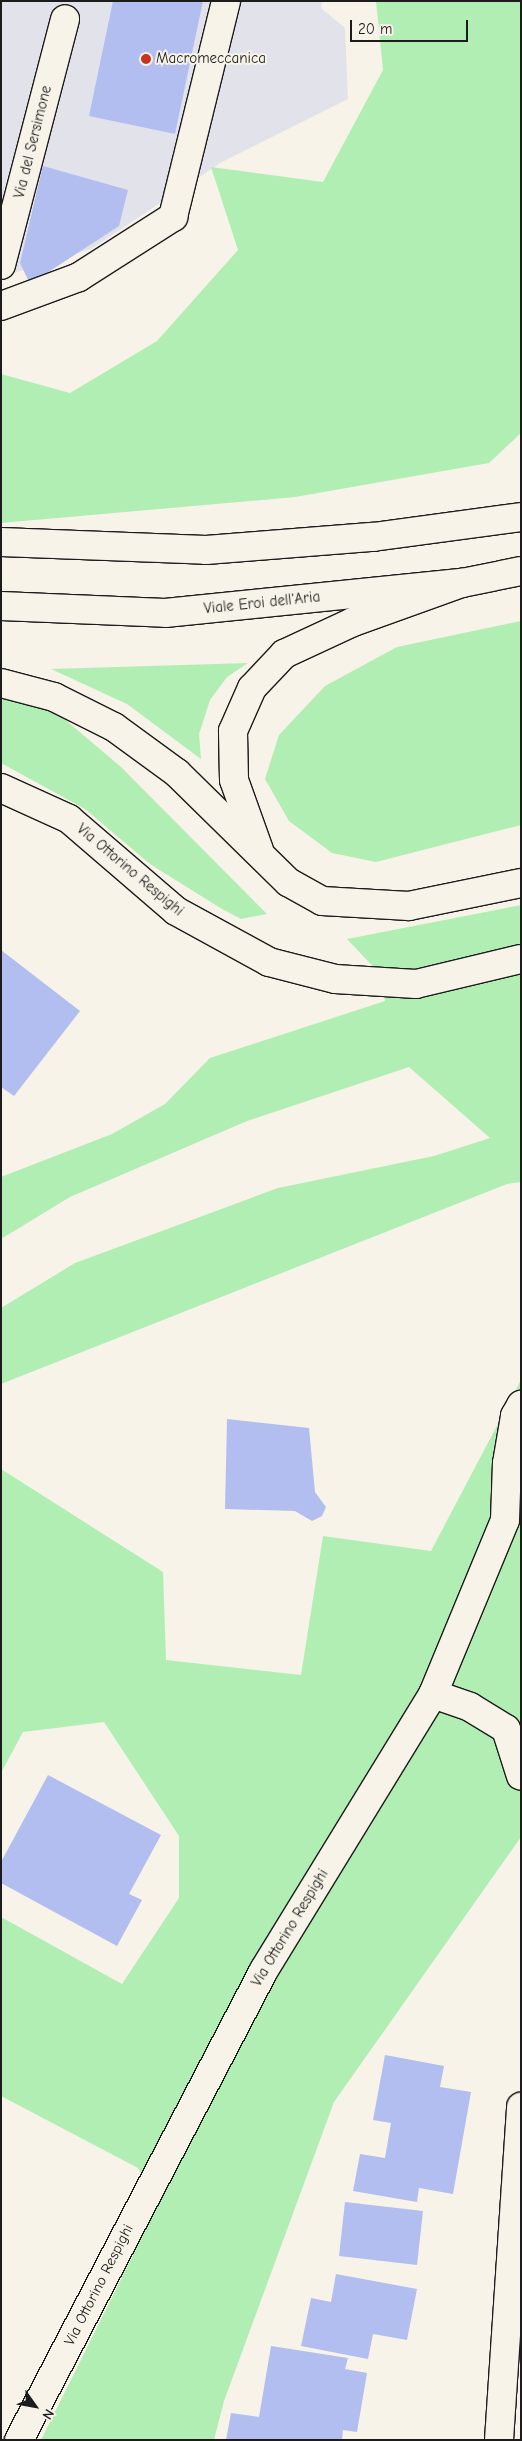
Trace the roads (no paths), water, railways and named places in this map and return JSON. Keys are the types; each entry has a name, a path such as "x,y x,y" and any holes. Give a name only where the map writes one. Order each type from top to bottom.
{"main road":[{"path":"1,306 79,277 173,217 226,1"},
{"name":"Via del Sersimone","path":"1,265 65,18"},
{"path":"1,542 206,550 373,537 521,517"},
{"name":"Viale Eroi dell'Aria","path":"1,606 165,613 462,583 521,570"},
{"path":"262,859 234,780 233,731 252,688 284,654 353,622 462,583"},
{"path":"1,683 54,697 114,727 177,773 262,859 288,882 322,901 361,906 409,906 521,883"},
{"name":"Via Ottorino Respighi","path":"1,788 69,819 176,911 269,962 335,979 416,984 521,959"},
{"name":"Via Ottorino Respighi","path":"19,2440 264,1970 433,1694 505,1520 507,1463 515,1416 521,1405"},
{"path":"433,1694 470,1707 506,1729 521,1776"},
{"path":"499,2440 521,2107"}],"place":[{"name":"Macromeccanica","path":"146,59"}]}
